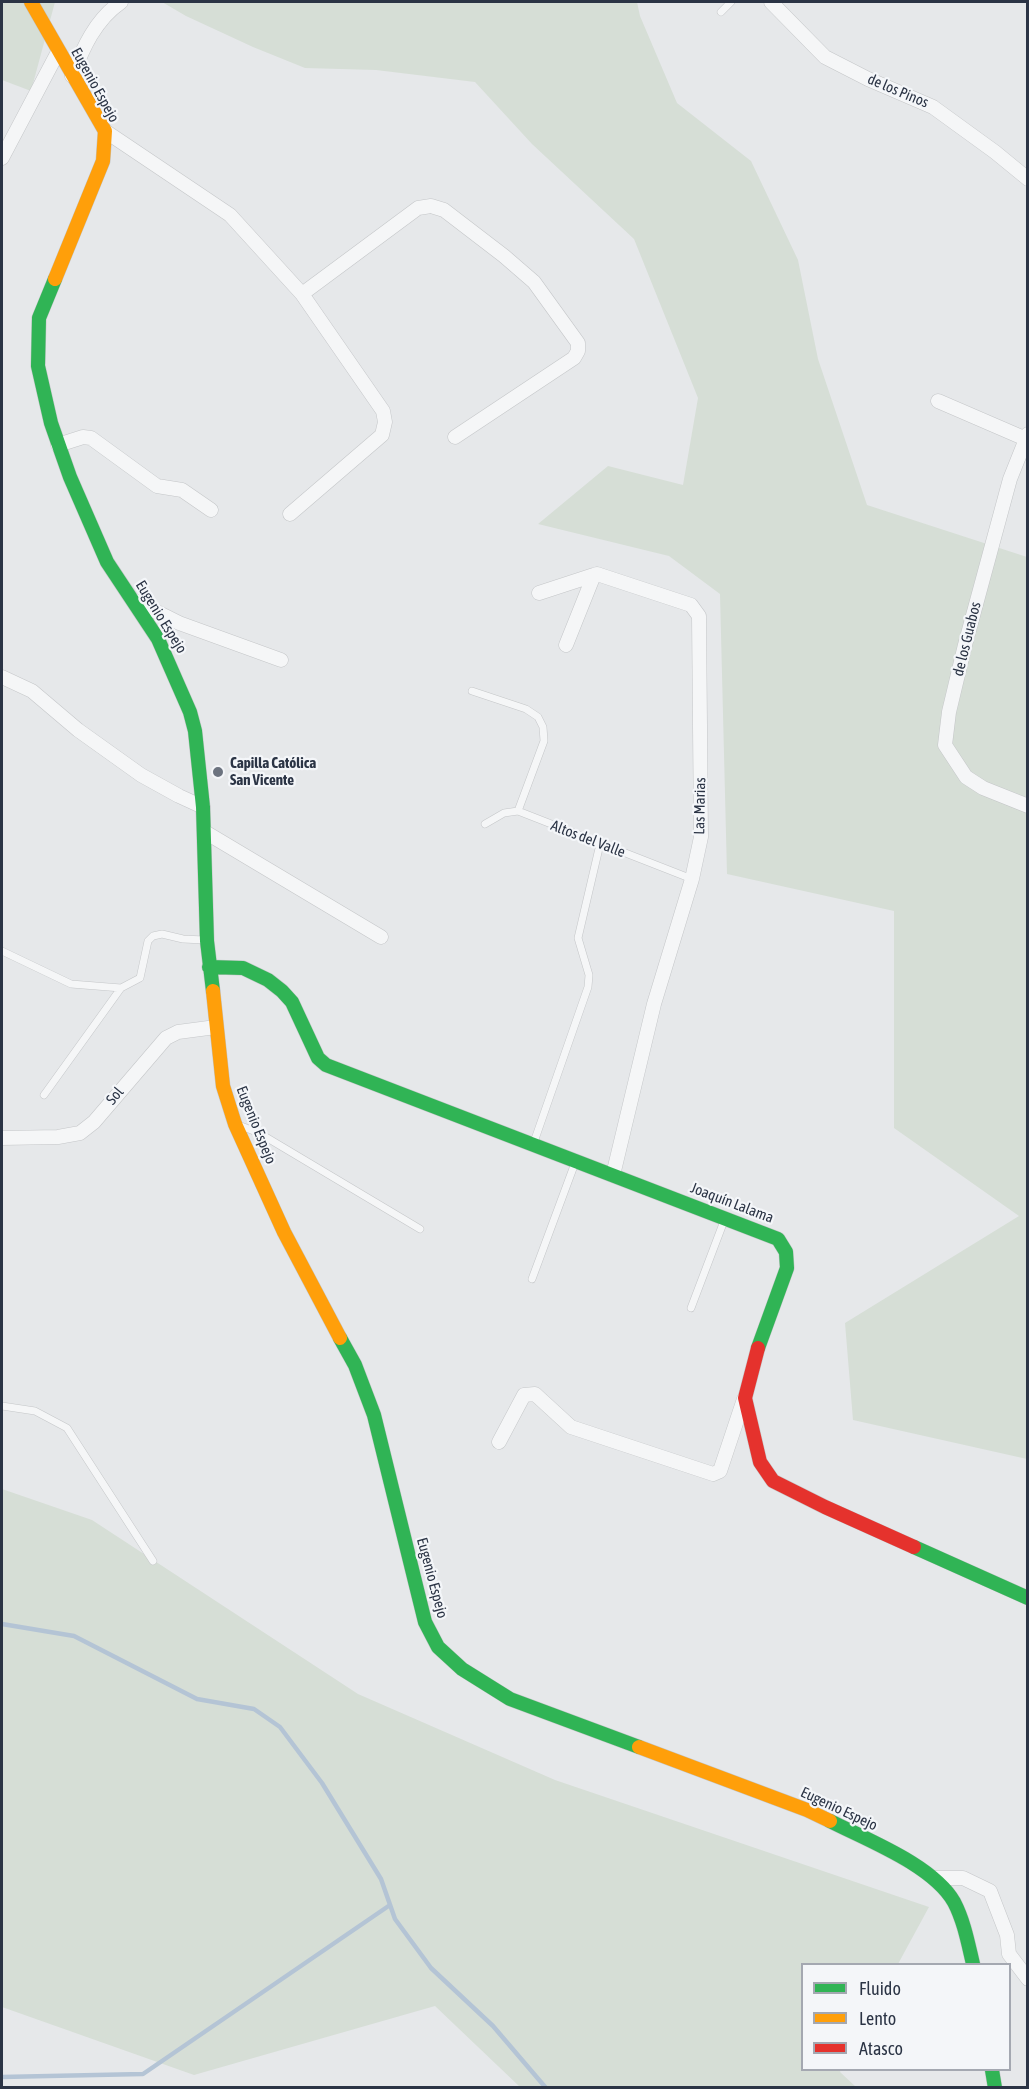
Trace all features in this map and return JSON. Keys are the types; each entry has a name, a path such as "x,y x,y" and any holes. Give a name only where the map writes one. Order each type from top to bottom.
{"street":[{"name":"Eugenio Espejo","path":"31,2 105,131 103,162 39,318 38,366 51,423 70,477 107,562 158,639 190,712 195,731 203,807 207,940 223,1086 236,1124 284,1232 355,1365 374,1415 425,1622 438,1647 462,1669 510,1699 807,1810 910,1862 934,1878 953,1900 962,1920 973,1963"},
{"path":"72,76 93,29 113,7 121,2"},
{"name":"de los Pinos","path":"771,2 825,57 868,79 933,107 1028,179"},
{"path":"2,158 58,52"},
{"path":"105,131 230,215 302,294 382,411 385,422 382,435 290,514"},
{"path":"302,294 418,208 431,206 444,210 534,282 578,342 578,351 574,358 455,437"},
{"path":"938,401 1027,436"},
{"name":"de los Guabos","path":"1027,436 1010,479 965,645 949,712 945,745 966,777 984,788 1028,806"},
{"path":"58,445 83,437 91,438 157,486 182,490 211,510"},
{"name":"Las Marias","path":"594,575 599,574 692,605 699,616 701,837 692,879 654,1004 613,1175"},
{"path":"539,593 594,575"},
{"path":"566,645 594,575"},
{"path":"132,600 179,623 281,660"},
{"path":"2,677 32,691 78,730 141,775 203,807"},
{"path":"205,832 381,937"},
{"name":"Joaquín Lalama","path":"209,967 243,968 268,980 282,991 292,1002 318,1058 326,1065 778,1239 785,1247 789,1257 788,1268 754,1361 745,1398 760,1462 773,1481 825,1507 1028,1598"},
{"name":"Sol","path":"2,1138 58,1137 80,1133 94,1122 166,1038 178,1032 216,1027"},
{"path":"499,1442 524,1395 535,1394 571,1427 713,1474 720,1471 745,1398"},
{"path":"934,1878 963,1878 990,1891 1007,1935 1009,1954 1028,1979"},
{"path":"992,2071 995,2088"}],"lane":[{"path":"721,12 731,2"},
{"path":"472,692 526,709 537,717 543,728 544,741 518,811 504,813 485,824"},
{"name":"Altos del Valle","path":"518,811 692,879"},
{"path":"533,1144 588,987 589,975 578,938 600,844"},
{"path":"44,1095 122,988 141,978 148,941 153,936 162,934 183,939 207,940"},
{"path":"2,951 71,984 122,988"},
{"path":"236,1124 259,1133 420,1229"},
{"path":"532,1279 576,1161"},
{"path":"691,1308 725,1218"},
{"path":"2,1406 35,1411 67,1428 153,1561"}],"shaded area":[{"path":"2,2 55,2 31,91 2,80"},
{"path":"162,2 637,2 640,16 677,103 751,161 798,260 818,359 867,505 1027,557 1027,1459 853,1420 845,1323 1019,1216 894,1128 894,911 727,874 720,594 669,556 538,524 608,466 683,485 698,398 634,239 532,144 475,82 376,70 305,68 253,47 186,16"},
{"path":"2,1489 92,1520 358,1694 555,1780 929,1907 899,1963 801,1963 801,2071 840,2071 856,2087 520,2087 435,2006 194,2075 2,2007"}],"waterway":[{"path":"2,1624 74,1636 197,1699 254,1709 280,1727 322,1783 381,1879 395,1919 431,1968 493,2026 546,2088"},
{"path":"2,2077 143,2074 390,1905"}],"traffic: fast":[{"path":"55,279 39,318 38,366 51,423 70,477 107,562 158,639 190,712 195,731 203,807 207,941 213,991"},
{"path":"209,967 243,968 268,980 282,991 292,1002 318,1058 326,1065 778,1239 786,1252 787,1268 758,1348"},
{"path":"340,1338 355,1365 374,1415 425,1622 438,1647 462,1669 510,1699 639,1747"},
{"path":"914,1547 1028,1598"},
{"path":"830,1821 880,1845 931,1876 954,1902 973,1963"},
{"path":"992,2071 995,2088"}],"traffic: slow":[{"path":"31,2 105,131 103,161 55,279"},
{"path":"213,991 223,1086 235,1124 284,1232 340,1338"},
{"path":"639,1747 807,1810 830,1821"}],"traffic: jam":[{"path":"758,1348 745,1398 760,1462 773,1481 914,1547"}],"place":[{"name":"Capilla Católica San Vicente","path":"218,772"}]}
